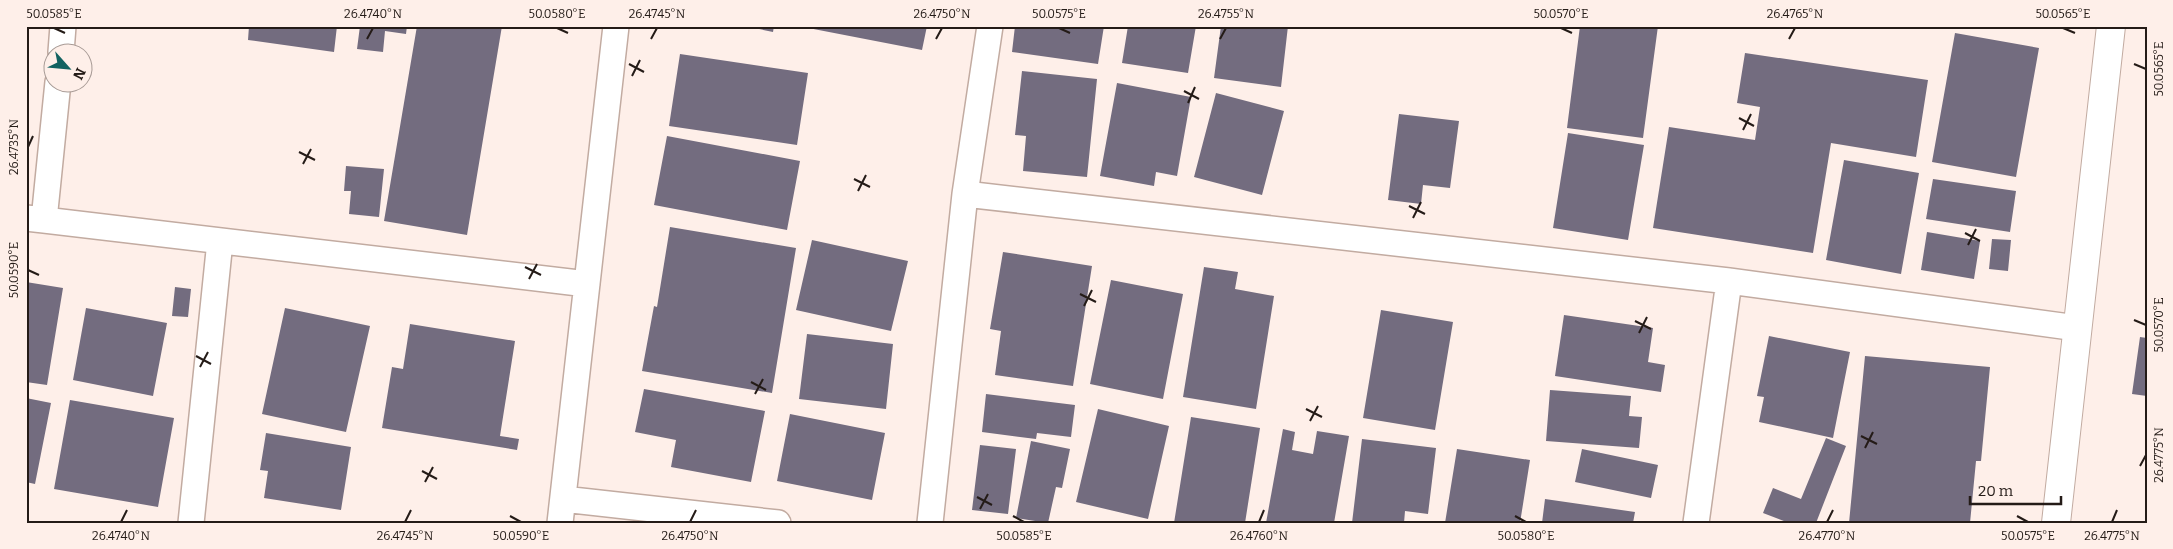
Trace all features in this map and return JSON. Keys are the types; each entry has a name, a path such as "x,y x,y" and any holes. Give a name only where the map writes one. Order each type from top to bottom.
{"street":[{"path":"62,42 63,26"},
{"path":"616,26 561,511 778,523"},
{"path":"930,523 965,194 990,26"},
{"path":"2056,523 2111,26"},
{"path":"56,92 35,219 587,284"},
{"path":"965,194 1729,281 2077,328"},
{"path":"192,523 220,241"},
{"path":"1696,523 1729,281"}],"building":[{"path":"249,26 337,26 334,52 248,40"},
{"path":"360,26 407,26 406,34 385,31 383,52 357,49"},
{"path":"417,26 502,26 467,235 384,221"},
{"path":"745,26 774,26 773,32"},
{"path":"798,26 927,26 922,50"},
{"path":"1015,26 1104,26 1098,64 1012,52"},
{"path":"1128,26 1196,26 1188,73 1122,63"},
{"path":"1221,26 1288,26 1281,87 1214,78"},
{"path":"1580,26 1658,26 1643,138 1567,128"},
{"path":"1955,33 2039,48 2016,177 1932,162"},
{"path":"1745,53 1928,80 1916,157 1831,143 1813,253 1653,228 1669,127 1755,140 1760,107 1737,103"},
{"path":"680,54 808,73 797,145 669,126"},
{"path":"1022,71 1097,79 1087,177 1023,171 1026,136 1015,135"},
{"path":"1117,83 1191,97 1177,176 1156,172 1154,186 1100,176"},
{"path":"1216,93 1284,111 1262,195 1194,177"},
{"path":"1399,114 1459,121 1450,188 1423,185 1421,204 1388,200"},
{"path":"1568,133 1644,145 1628,240 1553,228"},
{"path":"667,136 800,161 787,230 654,205"},
{"path":"1844,160 1919,173 1901,274 1826,260"},
{"path":"346,166 384,169 379,217 349,214 351,191 344,191"},
{"path":"1933,179 2016,191 2010,232 1926,219"},
{"path":"670,227 796,248 772,393 642,371 654,306 657,307"},
{"path":"1927,232 1980,241 1974,279 1921,270"},
{"path":"1992,239 2011,240 2008,271 1989,269"},
{"path":"812,240 908,261 891,331 796,310"},
{"path":"1003,252 1092,266 1073,386 995,375 1001,331 990,329"},
{"path":"1204,267 1238,272 1235,289 1274,296 1256,409 1183,397"},
{"path":"1111,280 1183,294 1163,399 1090,384"},
{"path":"26,282 63,288 47,385 26,382"},
{"path":"175,287 191,289 188,317 172,316"},
{"path":"86,308 167,323 153,396 73,380"},
{"path":"285,308 370,326 346,432 262,414"},
{"path":"1381,310 1453,322 1435,430 1363,418"},
{"path":"1564,315 1653,328 1648,362 1665,365 1661,392 1555,376"},
{"path":"410,324 515,341 500,436 519,439 517,450 382,428 392,367 403,369"},
{"path":"807,334 893,344 886,409 799,399"},
{"path":"1769,336 1850,352 1833,438 1759,422 1764,397 1757,396"},
{"path":"2140,337 2147,338 2147,396 2132,394"},
{"path":"1865,356 1990,367 1981,461 1976,461 1970,523 1849,523"},
{"path":"644,389 765,411 751,482 671,467 676,440 635,432"},
{"path":"1550,390 1631,396 1629,416 1642,417 1639,448 1546,441"},
{"path":"986,394 1075,405 1071,437 1037,433 1036,439 982,432"},
{"path":"26,398 51,403 35,484 26,482"},
{"path":"70,400 174,418 158,507 54,489"},
{"path":"1098,409 1169,426 1148,519 1076,502"},
{"path":"790,414 885,433 872,500 777,481"},
{"path":"1191,417 1260,428 1245,523 1174,523"},
{"path":"1283,429 1295,432 1292,450 1313,454 1317,431 1349,436 1334,523 1266,523"},
{"path":"266,433 351,447 341,510 264,498 268,471 260,470"},
{"path":"1826,438 1846,446 1816,523 1789,523 1763,513 1773,488 1801,499"},
{"path":"1362,439 1436,448 1428,514 1405,511 1404,523 1352,523"},
{"path":"1031,441 1070,449 1062,488 1056,487 1048,523 1016,518"},
{"path":"980,445 1016,449 1008,514 972,510"},
{"path":"1457,449 1530,460 1520,523 1445,523"},
{"path":"1582,449 1658,465 1651,498 1575,482"},
{"path":"1545,499 1635,512 1633,523 1542,523"}]}
